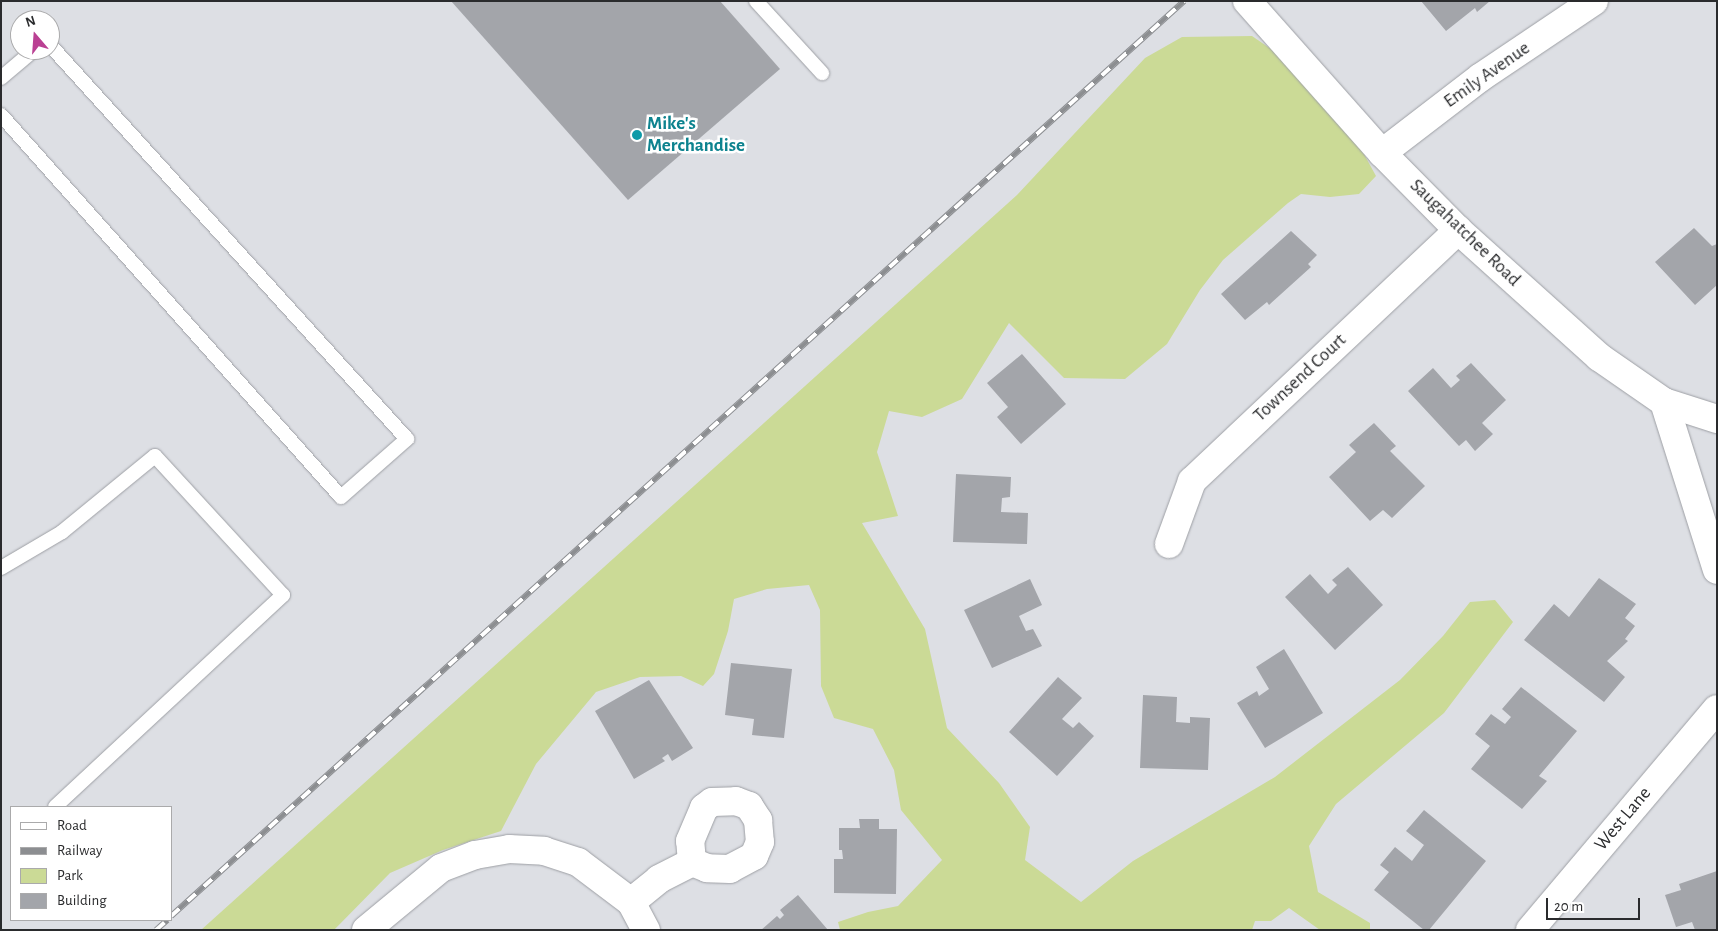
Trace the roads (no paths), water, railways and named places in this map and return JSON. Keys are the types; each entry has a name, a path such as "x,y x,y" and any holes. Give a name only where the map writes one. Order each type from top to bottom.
{"street":[{"name":"Saugahatchee Road","path":"1247,1 1382,153 1458,230 1599,357 1664,402 1717,419"},
{"name":"Emily Avenue","path":"1382,153 1482,77 1594,1"},
{"name":"Townsend Court","path":"1169,544 1192,480 1458,230"},
{"path":"1664,402 1717,570"},
{"name":"West Lane","path":"1530,930 1717,709"},
{"path":"366,930 441,868 475,855 509,848 544,851 578,862 631,902 646,930"},
{"path":"631,902 659,879 692,862"}],"lane":[{"path":"756,1 822,73"},
{"path":"1,115 341,498 407,439 60,56"},
{"path":"1,78 22,60"},
{"path":"1,568 62,532 155,456 283,594 56,806"}],"railway":[{"path":"172,915 1184,1"},
{"path":"156,930 166,921"}],"place":[{"name":"Mike's Merchandise","path":"637,135"}]}
